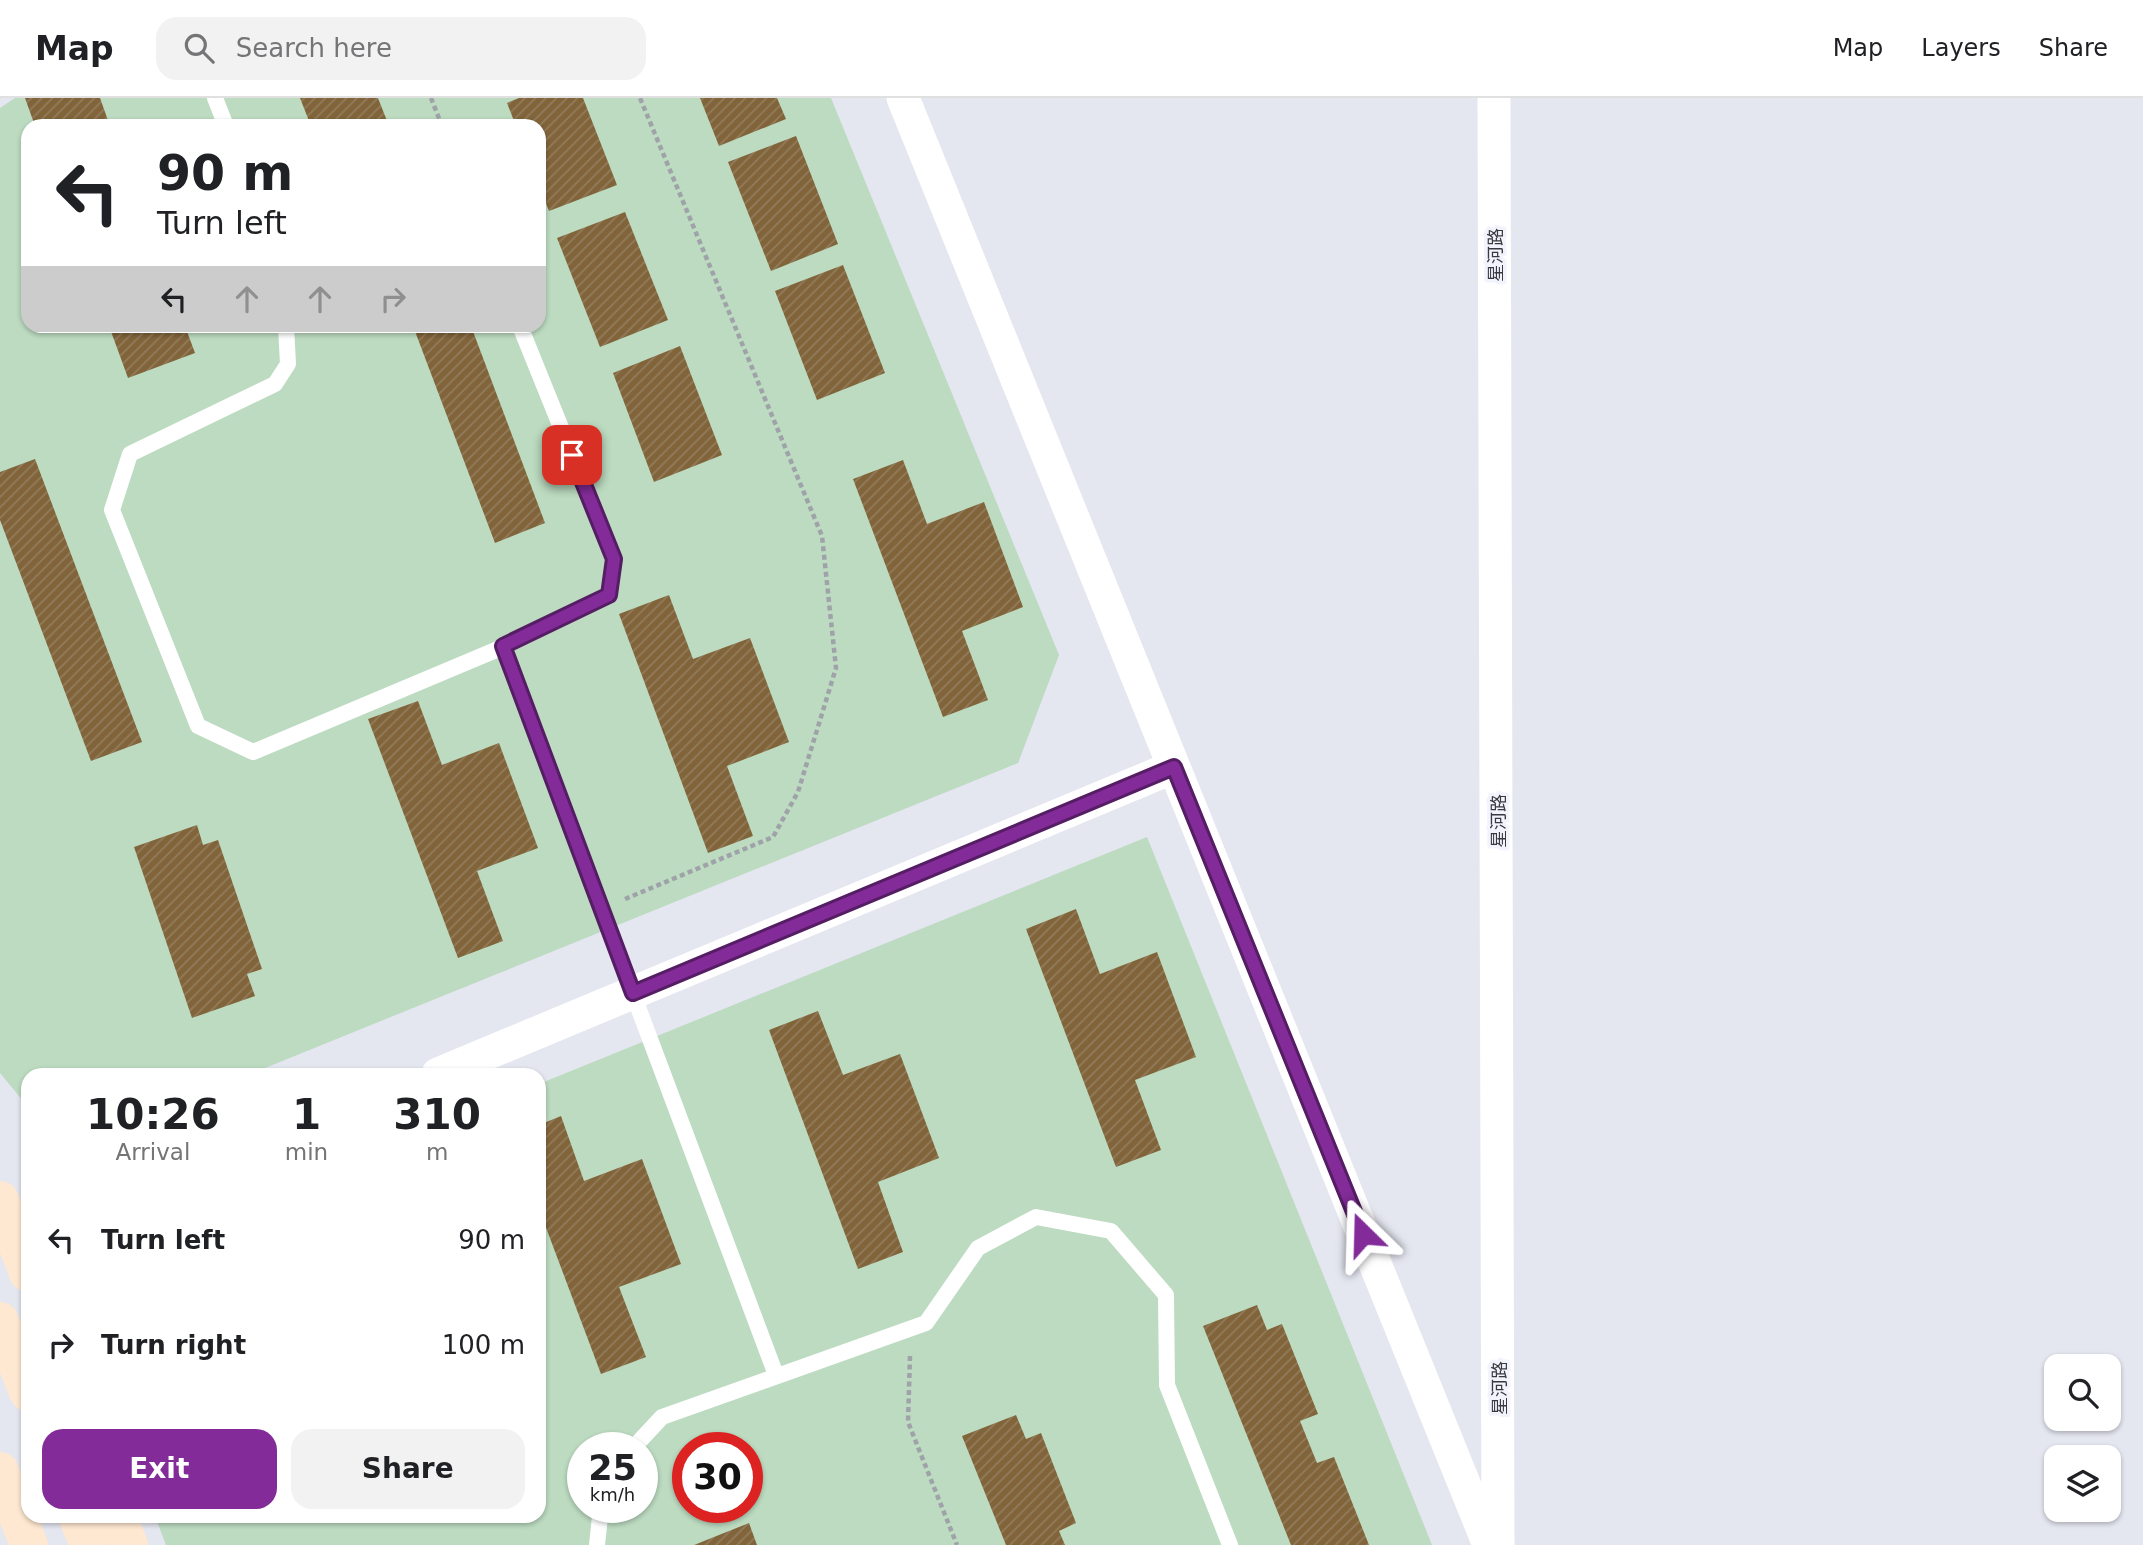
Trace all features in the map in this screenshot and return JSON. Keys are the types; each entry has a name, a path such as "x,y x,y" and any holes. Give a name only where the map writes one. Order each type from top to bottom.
{"street":[{"path":"903,98 1489,1545"},
{"name":"星河路","path":"1494,98 1498,1545"},
{"path":"452,1068 1174,767"},
{"path":"0,1200 19,1256"},
{"path":"0,1321 21,1374"},
{"path":"0,1472 29,1545"},
{"path":"80,1523 89,1545"},
{"path":"121,1523 129,1545"}],"lane":[{"path":"215,98 223,119"},
{"path":"286,333 288,364 275,384 130,454 112,510 198,726 253,752 503,646 609,595 614,559 523,333"},
{"path":"503,646 776,1375"},
{"path":"648,1432 662,1417 926,1323 978,1248 1036,1217 1111,1231 1166,1295 1167,1385 1230,1545"},
{"path":"597,1545 599,1523"}],"path":[{"path":"431,98 439,119"},
{"path":"601,909 773,837 798,792 836,668 822,536 640,98"},
{"path":"930,1316 910,1350 908,1423 957,1545"}],"green space":[{"path":"15,98 831,98 1059,655 1018,763 265,1068 21,1068 21,1098 0,1073 0,108"},
{"path":"1147,837 1432,1545 166,1545 158,1523 546,1523 546,1081"}],"building":[{"path":"25,98 100,98 108,119 32,119"},
{"path":"300,98 378,98 386,119 308,119"},
{"path":"519,98 583,98 617,185 549,211 546,204 546,119 513,119 507,103"},
{"path":"700,98 777,98 786,119 719,146"},
{"path":"796,136 838,244 771,271 728,162"},
{"path":"625,212 668,320 600,347 557,238"},
{"path":"843,265 885,373 817,400 775,291"},
{"path":"112,333 188,333 195,353 128,378"},
{"path":"416,333 474,333 545,523 495,543"},
{"path":"680,346 722,455 654,482 613,373"},
{"path":"35,459 142,742 91,761 0,520 0,472"},
{"path":"903,460 927,524 984,502 1023,607 962,631 988,700 943,717 853,479"},
{"path":"669,595 693,659 750,638 789,742 727,766 753,836 708,853 619,614"},
{"path":"418,701 442,765 499,743 538,848 477,871 503,941 458,958 368,719"},
{"path":"197,825 203,845 218,840 262,969 247,974 255,996 192,1018 134,847"},
{"path":"1076,909 1100,974 1157,952 1196,1057 1135,1080 1161,1150 1116,1167 1026,929"},
{"path":"818,1011 843,1075 900,1054 939,1158 878,1182 903,1252 858,1269 769,1030"},
{"path":"561,1116 584,1181 642,1159 681,1264 619,1287 646,1357 601,1374 546,1228 546,1122"},
{"path":"1257,1305 1267,1330 1282,1324 1318,1414 1300,1421 1317,1463 1334,1457 1369,1545 1291,1545 1203,1326"},
{"path":"1016,1415 1026,1439 1041,1433 1076,1523 1059,1531 1065,1545 1006,1545 962,1436"},
{"path":"749,1523 757,1545 694,1545"}],"route":[{"path":"572,455 614,559 609,595 503,646 633,993 1174,767 1363,1234"}]}
